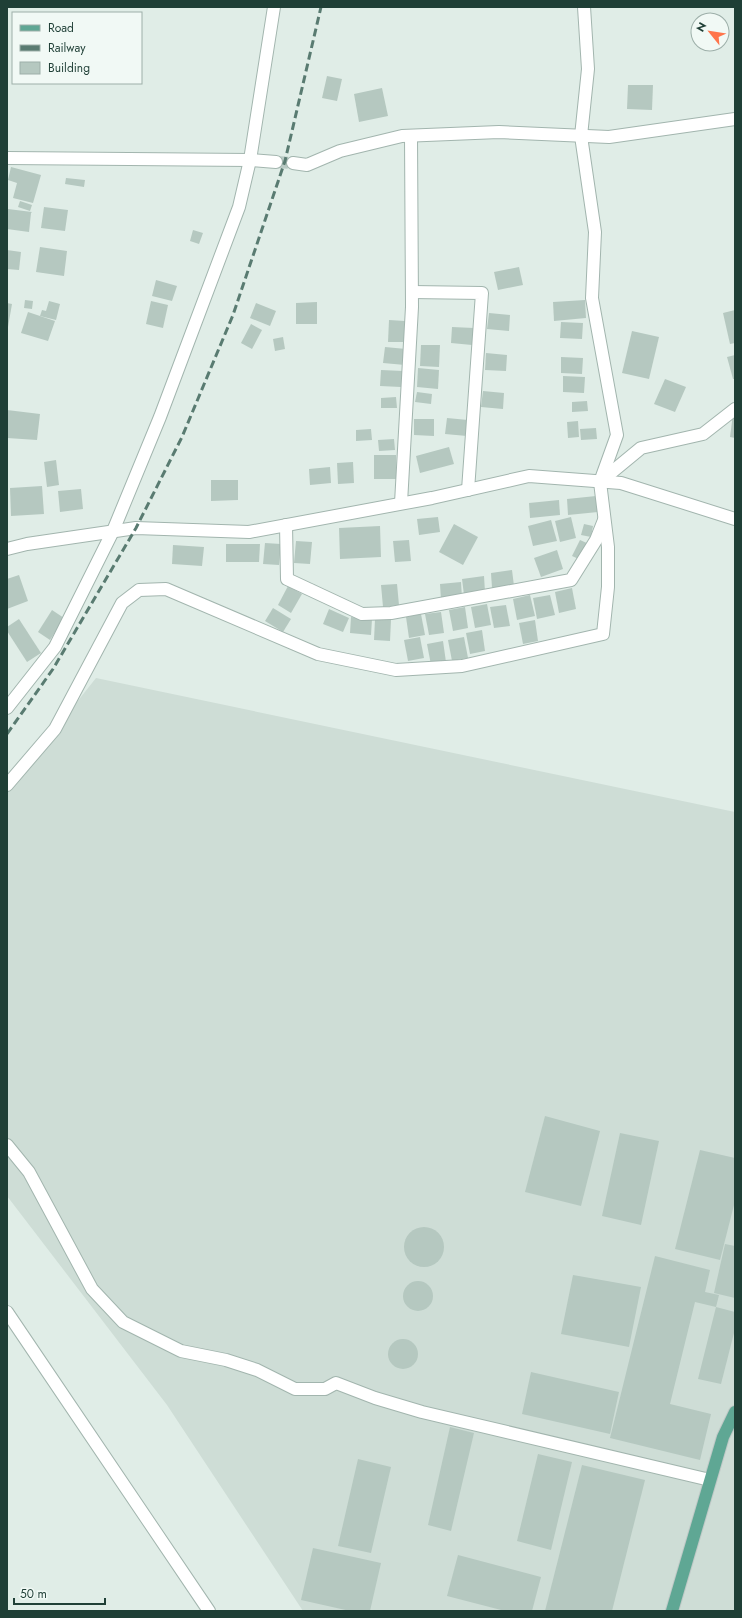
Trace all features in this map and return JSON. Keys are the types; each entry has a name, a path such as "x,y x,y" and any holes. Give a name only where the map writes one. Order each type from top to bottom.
{"main road":[{"path":"672,1611 723,1437 735,1412"}],"street":[{"path":"7,708 55,647 113,531 160,417 239,207 250,160 274,7"},
{"path":"7,785 55,729 122,603 139,590 166,590 318,654 396,670 462,666 603,634 608,587 608,547 600,482 617,435 592,298 595,232 581,136 588,69 584,7"},
{"path":"293,163 307,165 340,151 402,136 499,132 609,137 735,119"},
{"path":"401,503 412,292 411,136"},
{"path":"7,158 250,160 276,162"},
{"path":"412,292 482,292 468,490"},
{"path":"600,482 642,448 703,434 735,409"},
{"path":"7,549 27,544 136,528 249,532 468,490 529,476 621,483 735,518"},
{"path":"286,525 288,580 362,614 390,613 571,580 596,540 605,519"},
{"path":"7,1145 29,1172 92,1289 123,1322 181,1351 226,1360 251,1368 296,1389 325,1389 336,1383 376,1398 422,1412 710,1480"},
{"path":"7,1312 209,1611"}],"shaded area":[{"path":"96,678 735,812 735,1611 303,1611 167,1405 7,1196 7,790"}],"building":[{"path":"327,76 342,79 337,101 322,98"},
{"path":"628,85 653,85 652,110 627,109"},
{"path":"382,88 388,116 359,122 354,94"},
{"path":"11,167 41,175 33,203 13,198 17,183 8,180"},
{"path":"66,178 85,180 84,187 65,184"},
{"path":"20,201 32,205 30,211 18,207"},
{"path":"44,207 68,210 65,231 41,228"},
{"path":"8,209 32,212 29,232 7,229"},
{"path":"193,230 203,233 199,244 190,241"},
{"path":"40,247 67,251 64,276 36,272"},
{"path":"7,250 21,252 19,270 7,269"},
{"path":"519,267 523,285 498,290 494,272"},
{"path":"156,280 177,286 172,301 152,296"},
{"path":"25,300 33,301 32,309 24,308"},
{"path":"585,300 586,318 554,321 553,302"},
{"path":"49,301 60,304 56,320 40,316 42,310 46,311"},
{"path":"151,301 168,305 163,328 146,324"},
{"path":"317,302 317,324 296,324 296,303"},
{"path":"7,303 12,304 8,327 7,327"},
{"path":"256,303 276,311 270,326 250,318"},
{"path":"735,310 735,343 730,344 723,313"},
{"path":"28,312 55,321 48,341 21,333"},
{"path":"489,313 510,315 509,331 487,329"},
{"path":"389,320 405,321 404,342 388,342"},
{"path":"561,322 583,323 582,339 560,338"},
{"path":"251,324 262,330 252,349 241,343"},
{"path":"452,327 474,328 472,345 451,343"},
{"path":"632,331 659,337 649,379 622,373"},
{"path":"283,337 285,349 275,351 273,339"},
{"path":"421,345 440,345 439,367 420,366"},
{"path":"385,347 406,349 405,365 383,363"},
{"path":"486,353 507,355 506,371 485,370"},
{"path":"735,355 735,379 733,379 727,357"},
{"path":"561,357 583,358 582,374 561,373"},
{"path":"418,368 439,370 438,389 417,387"},
{"path":"381,370 403,371 401,387 380,386"},
{"path":"563,376 585,377 584,393 563,392"},
{"path":"665,379 686,387 675,412 654,404"},
{"path":"483,391 504,393 503,409 481,407"},
{"path":"417,392 432,394 431,404 415,402"},
{"path":"396,397 397,408 381,408 381,398"},
{"path":"587,401 588,411 572,412 572,402"},
{"path":"7,410 40,414 37,440 7,438"},
{"path":"733,414 735,414 735,438 730,437"},
{"path":"447,418 468,420 467,436 445,434"},
{"path":"414,419 434,419 434,436 414,435"},
{"path":"578,421 579,437 568,438 567,422"},
{"path":"596,428 597,439 581,440 580,429"},
{"path":"371,429 372,440 356,441 356,430"},
{"path":"394,439 395,450 379,451 378,440"},
{"path":"449,447 454,464 420,473 416,456"},
{"path":"374,455 396,455 396,479 374,479"},
{"path":"56,460 59,485 47,487 44,462"},
{"path":"353,462 354,483 338,484 337,463"},
{"path":"330,467 331,483 310,485 309,469"},
{"path":"211,480 238,480 238,500 211,501"},
{"path":"42,486 44,514 11,516 10,488"},
{"path":"81,489 83,509 60,512 58,491"},
{"path":"596,496 598,512 568,515 567,499"},
{"path":"559,500 560,515 530,518 529,503"},
{"path":"438,517 440,532 419,535 417,519"},
{"path":"571,517 576,538 560,542 555,521"},
{"path":"551,520 557,541 533,546 528,526"},
{"path":"454,524 478,537 463,565 439,552"},
{"path":"584,524 593,526 591,537 581,535"},
{"path":"380,526 381,557 340,559 339,528"},
{"path":"409,540 411,561 395,562 393,541"},
{"path":"580,540 589,544 581,560 572,556"},
{"path":"296,541 312,542 310,564 294,563"},
{"path":"265,543 281,544 279,565 263,564"},
{"path":"226,544 260,544 259,562 226,562"},
{"path":"173,545 204,547 202,566 172,564"},
{"path":"557,550 563,569 541,577 534,558"},
{"path":"512,570 514,586 492,588 491,573"},
{"path":"19,575 28,601 7,609 7,579"},
{"path":"484,576 485,592 464,595 462,579"},
{"path":"461,582 462,598 441,600 440,584"},
{"path":"397,584 399,605 383,607 381,585"},
{"path":"288,586 302,594 291,613 278,605"},
{"path":"572,588 576,609 559,613 555,592"},
{"path":"530,595 535,616 517,620 513,599"},
{"path":"550,595 555,615 537,619 533,598"},
{"path":"487,604 491,625 475,628 471,607"},
{"path":"506,605 510,626 494,628 490,607"},
{"path":"465,607 468,628 453,631 449,610"},
{"path":"273,608 291,619 283,632 265,621"},
{"path":"329,609 349,618 343,632 323,624"},
{"path":"52,610 64,618 50,640 38,632"},
{"path":"441,612 444,633 429,635 425,614"},
{"path":"421,614 425,635 409,638 406,617"},
{"path":"351,617 372,619 371,635 350,633"},
{"path":"19,619 41,653 27,662 7,631 7,627"},
{"path":"375,619 391,620 390,641 374,640"},
{"path":"535,620 538,641 523,644 519,623"},
{"path":"482,630 485,651 470,654 466,633"},
{"path":"420,637 424,658 408,661 404,640"},
{"path":"464,637 468,658 452,661 448,640"},
{"path":"443,641 446,662 431,665 427,644"},
{"path":"545,1116 600,1131 581,1206 525,1192"},
{"path":"620,1133 659,1141 641,1225 602,1216"},
{"path":"700,1150 735,1158 735,1201 720,1260 675,1249"},
{"path":"424,1227 432,1229 438,1233 442,1239 444,1247 442,1255 438,1261 432,1265 424,1267 416,1265 410,1261 406,1255 404,1247 406,1239 410,1233 416,1229"},
{"path":"725,1244 735,1246 735,1298 714,1293"},
{"path":"655,1256 710,1270 705,1292 719,1295 716,1307 695,1302 670,1404 711,1414 700,1460 610,1438"},
{"path":"573,1275 641,1287 629,1347 561,1334"},
{"path":"418,1281 424,1282 432,1290 432,1302 424,1310 418,1311 412,1310 404,1302 403,1296 404,1290 412,1282"},
{"path":"716,1307 735,1312 735,1329 721,1384 698,1379"},
{"path":"403,1339 414,1343 418,1354 414,1365 403,1369 392,1365 388,1354 392,1343"},
{"path":"531,1372 619,1392 610,1434 522,1414"},
{"path":"450,1427 474,1433 451,1531 428,1525"},
{"path":"538,1454 572,1462 551,1550 517,1541"},
{"path":"358,1459 391,1467 371,1553 338,1546"},
{"path":"582,1465 645,1480 612,1611 545,1611"},
{"path":"313,1548 381,1563 370,1611 350,1611 301,1600"},
{"path":"458,1555 541,1577 532,1611 505,1611 447,1596"}],"tunnel":[{"path":"276,162 293,163"}],"railway":[{"path":"7,734 53,669 136,528 182,437 233,315 285,161 321,7"}]}
